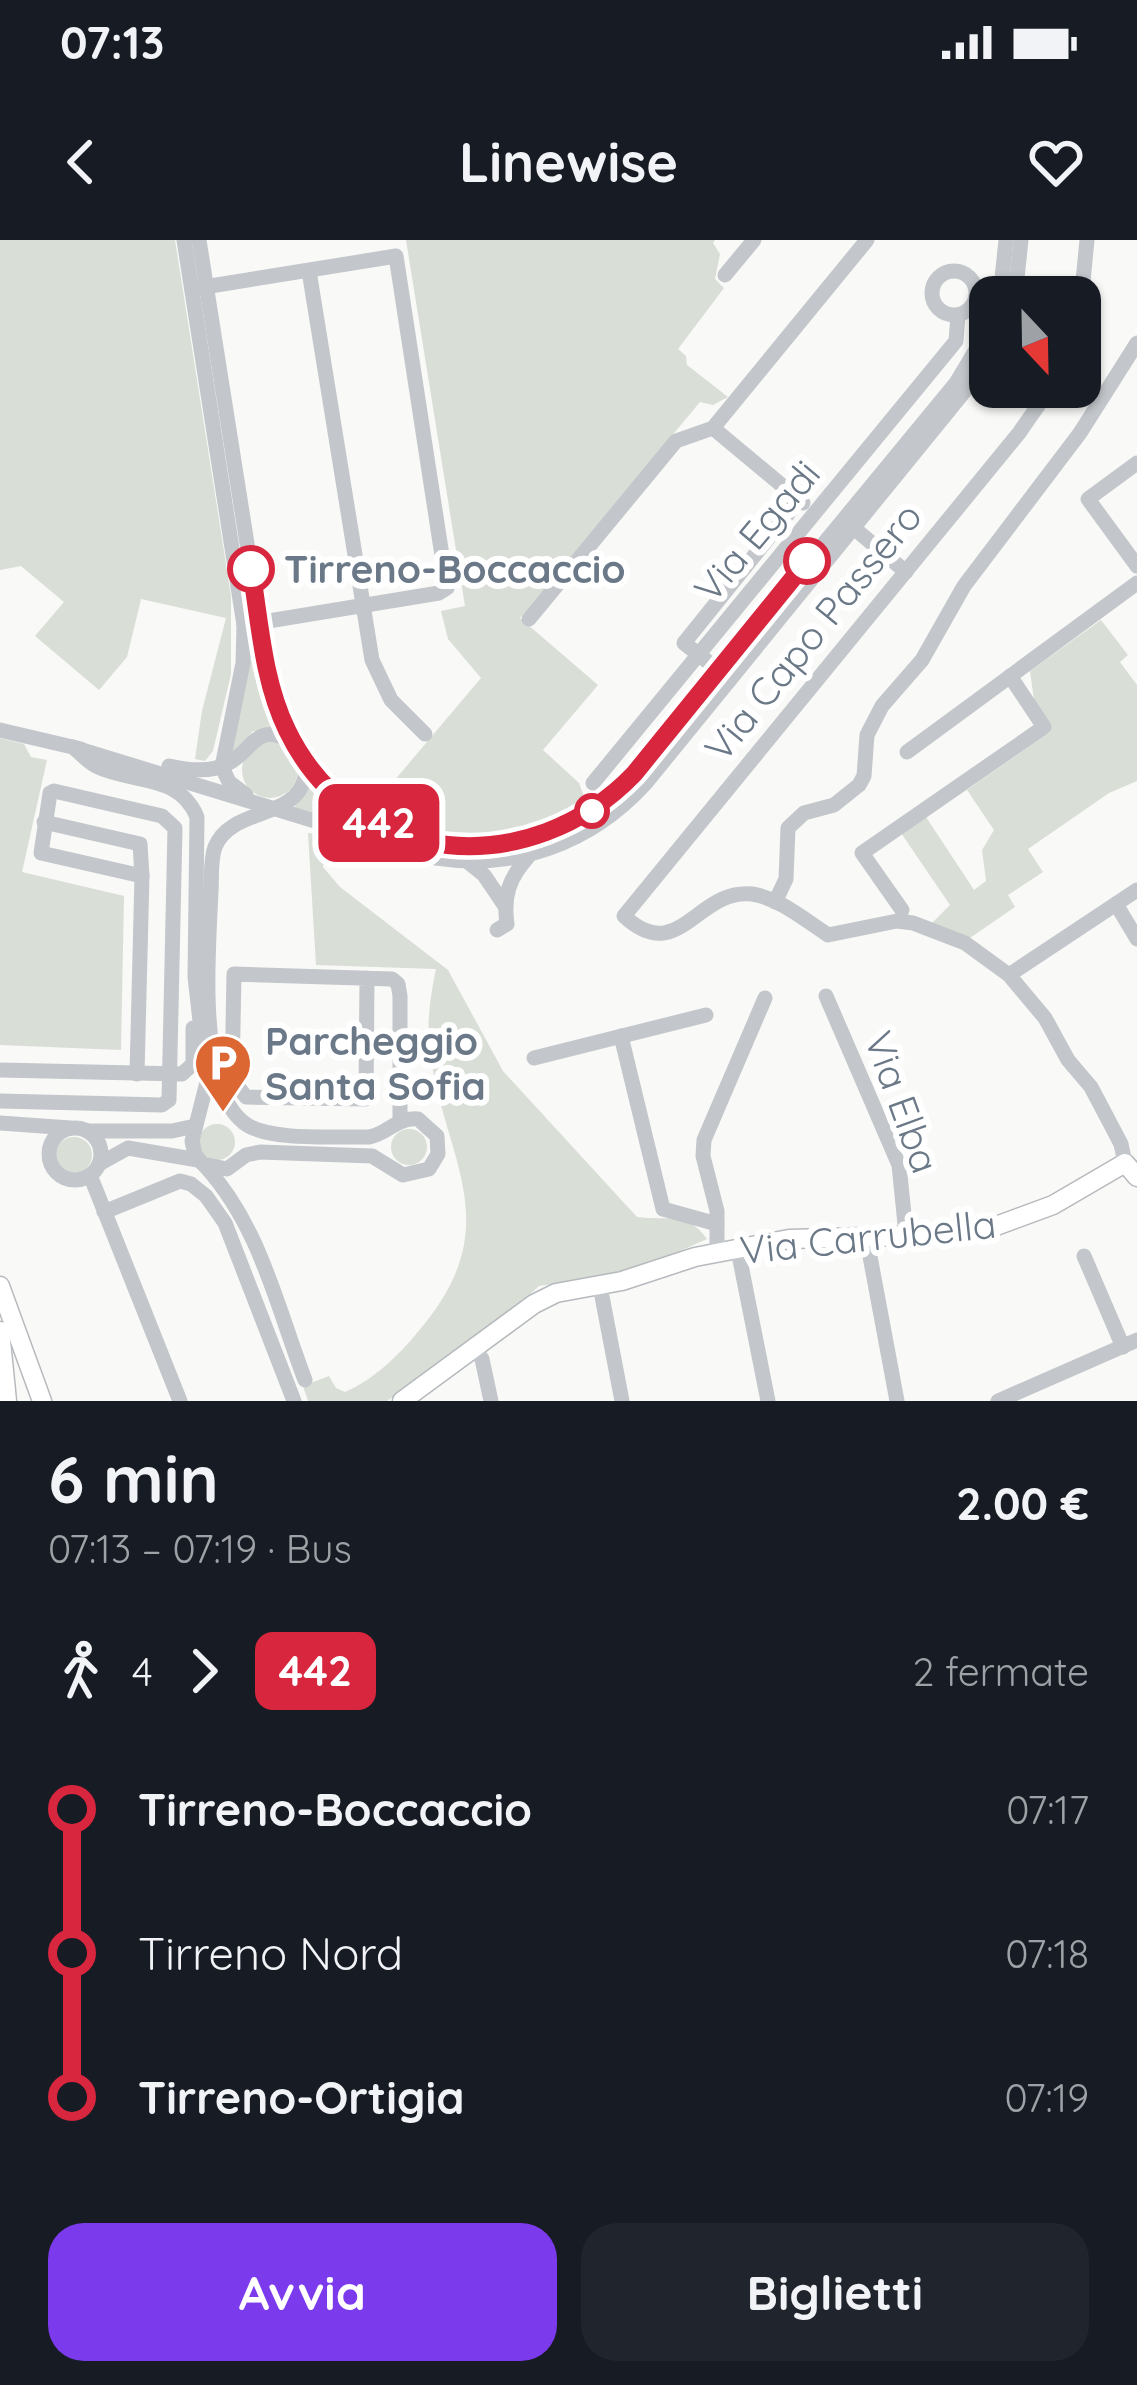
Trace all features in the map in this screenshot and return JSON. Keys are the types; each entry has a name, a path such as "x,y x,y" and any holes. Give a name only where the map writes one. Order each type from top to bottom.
{"main road":[{"name":"Via Carrubella","path":"402,1401 543,1298 717,1252 790,1239 967,1233 1016,1222 1103,1178 1131,1170"},
{"path":"0,1286 42,1401"},
{"path":"0,1331 7,1401"}],"street":[{"path":"184,240 199,288 252,624 274,698 306,772 302,787 230,827 216,845 212,862 207,975 218,1081 250,1139 246,1155"},
{"path":"199,240 199,288"},
{"path":"725,275 754,240"},
{"path":"530,619 676,441 713,428 867,240"},
{"path":"1002,276 1006,240"},
{"path":"1017,276 1021,240"},
{"path":"1084,276 1088,240"},
{"path":"199,288 309,271 396,248 445,590 252,624"},
{"path":"309,271 372,660 383,688 425,734"},
{"name":"Via Egadi","path":"593,783 956,341 958,315"},
{"path":"1131,1170 1091,1087 1068,1060 1045,1018 1009,975 964,943 913,923 887,922 828,935 775,902 786,879 788,828 804,813 834,805 859,784 864,776 867,735 882,706 922,660 964,586 1080,434 1137,343"},
{"path":"961,388 969,371"},
{"path":"460,856 552,833 593,810 634,774 725,675 969,380"},
{"name":"Via Capo Passero","path":"775,902 751,894 724,897 684,926 656,934 624,916 1036,408"},
{"path":"713,428 816,513 906,572"},
{"path":"1137,463 1088,499 1137,566"},
{"path":"725,675 684,643 800,500"},
{"path":"907,752 1137,583"},
{"path":"252,624 222,766 229,782 264,804"},
{"path":"73,747 413,853 530,855 581,836 631,799 725,675"},
{"path":"902,910 862,853 1044,727 1010,676"},
{"path":"0,730 194,770 222,766 264,736 284,737 331,789 365,815 460,856 484,875 505,905"},
{"path":"0,1070 182,1074 193,1064 198,827 192,805 173,788 95,766 73,747"},
{"path":"238,756 236,774 264,804"},
{"path":"0,1101 162,1105 169,1100 175,828 162,816 50,793 40,853 142,876"},
{"path":"44,822 140,844 136,1074"},
{"path":"497,930 507,924 505,905 511,879 530,855"},
{"path":"1009,975 1137,890"},
{"path":"1116,904 1137,939"},
{"path":"367,978 366,1099 246,1097 232,1079 234,974 367,978 392,979 398,984 393,1125 382,1143 386,1162"},
{"path":"195,977 207,1082 192,1148 240,1210 287,1322 305,1380"},
{"name":"Via Elba","path":"826,996 899,1165 906,1234"},
{"path":"717,1252 704,1140 765,998"},
{"path":"534,1058 706,1015"},
{"path":"621,1036 663,1209 717,1224"},
{"path":"51,1144 61,1132 172,1131 218,1112 270,1134 369,1137 418,1119 433,1129 438,1154 429,1169 412,1176 372,1156 260,1152 246,1155 227,1169 152,1149 128,1148 74,1180 58,1174 50,1158 51,1144 54,1126 55,1103"},
{"path":"0,1123 80,1130 100,1149 94,1169 104,1212 180,1401"},
{"path":"104,1212 181,1181 206,1196 228,1230 295,1401"},
{"path":"866,1235 897,1401"},
{"path":"738,1250 768,1401"},
{"path":"998,1401 1130,1344 1084,1256"},
{"path":"600,1286 622,1401"},
{"path":"475,1349 482,1359 491,1401"}],"shaded area":[{"path":"0,240 175,240 231,596 231,674 213,751 205,761 195,759 202,711 226,618 141,599 127,657 99,690 35,636 64,602 21,566 0,570"},
{"path":"406,240 715,240 720,254 715,279 724,288 678,349 687,365 728,397 713,405 700,402 520,618 598,685 543,750 579,783 587,805 535,828 507,834 452,835 424,830 372,807 481,678 448,639 441,611 465,606"},
{"path":"1101,620 1128,655 1120,662 1137,685 1137,781 1109,793 1028,849 1043,872 1008,895 1015,907 967,940 931,924 950,905 901,833 926,817 974,890 986,881 982,850 994,830 967,790 1050,732 1034,700 1030,671"},
{"path":"255,637 263,686 279,729 253,731 232,754"},
{"path":"0,738 24,744 31,757 47,760 22,872 124,896 121,1050 0,1045"},
{"path":"270,742 290,750 298,770 290,790 270,798 250,790 242,770 250,750"},
{"path":"311,777 361,821 447,854 294,808"},
{"path":"308,833 331,836 323,867 340,887 448,970 503,1071 637,1217 684,1221 707,1239 630,1273 539,1286 507,1315 387,1401 308,1401 303,1386 329,1376 345,1392 384,1367 446,1293 461,1257 464,1190 429,1043 436,969 316,965"},
{"path":"217,1124 230,1129 235,1142 230,1155 217,1160 204,1155 199,1142 204,1129"},
{"path":"409,1129 422,1134 427,1147 422,1160 409,1165 396,1160 391,1147 396,1134"},
{"path":"74,1137 87,1142 92,1155 87,1168 74,1173 61,1168 56,1155 61,1142"}],"bus line":[{"name":"442","path":"251,569 274,698 304,758 352,807 385,826 432,843 482,847 552,833 607,800 634,774 807,561"}],"place":[{"name":"Tirreno-Boccaccio","path":"251,569"},
{"name":"Parcheggio Santa Sofia","path":"223,1114"}]}
